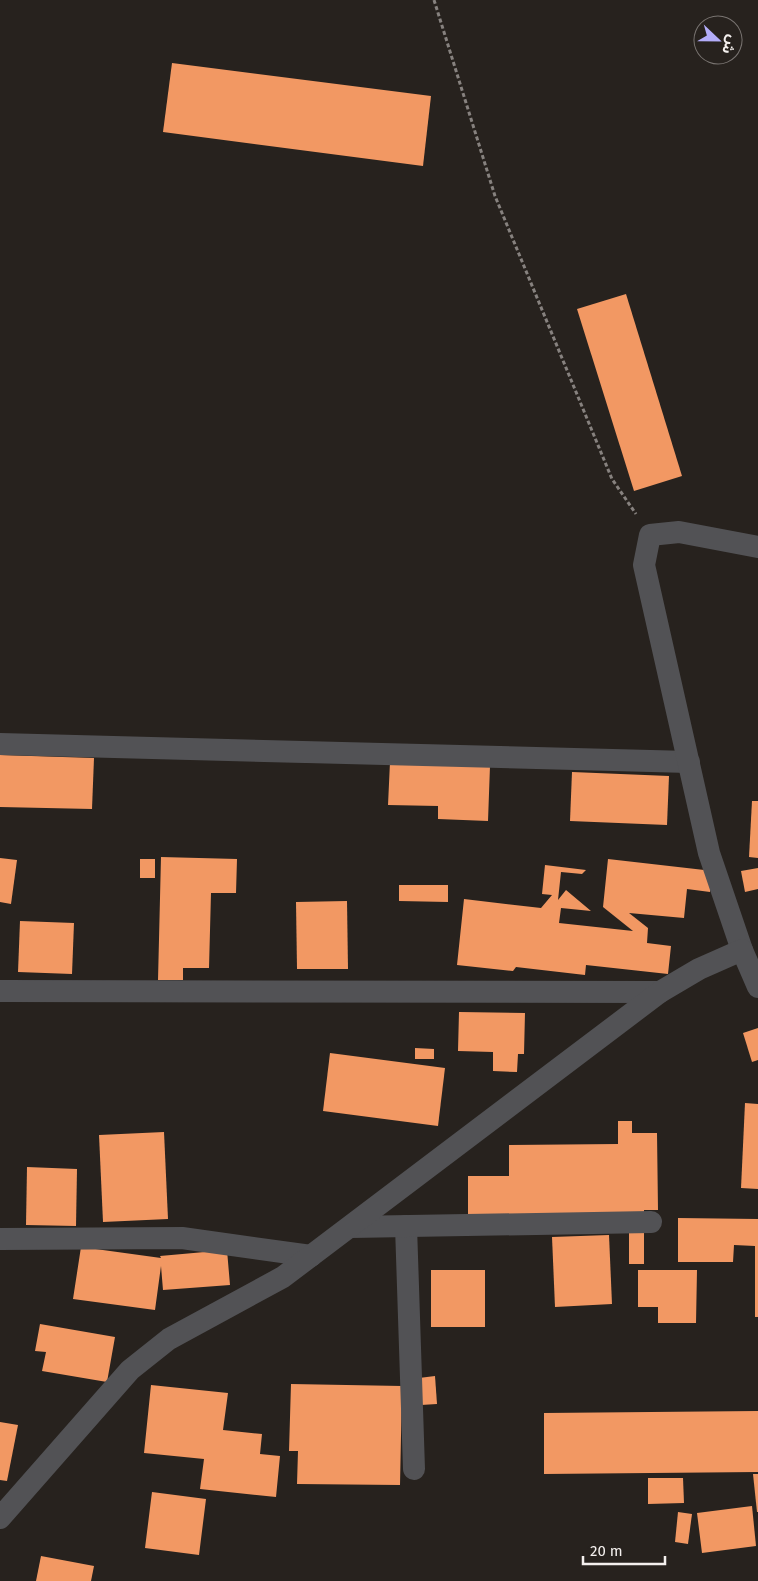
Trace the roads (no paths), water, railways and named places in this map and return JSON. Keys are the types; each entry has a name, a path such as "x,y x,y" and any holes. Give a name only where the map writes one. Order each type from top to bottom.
{"street":[{"path":"758,547 679,532 650,535 644,565 709,853 742,950 758,987"},
{"path":"0,744 689,762"},
{"path":"0,1518 130,1370 169,1339 283,1277 660,992 699,968 742,950"},
{"path":"0,991 660,992"},
{"path":"351,1227 651,1222"},
{"path":"406,1226 414,1469"},
{"path":"0,1239 182,1238 311,1256"}]}
